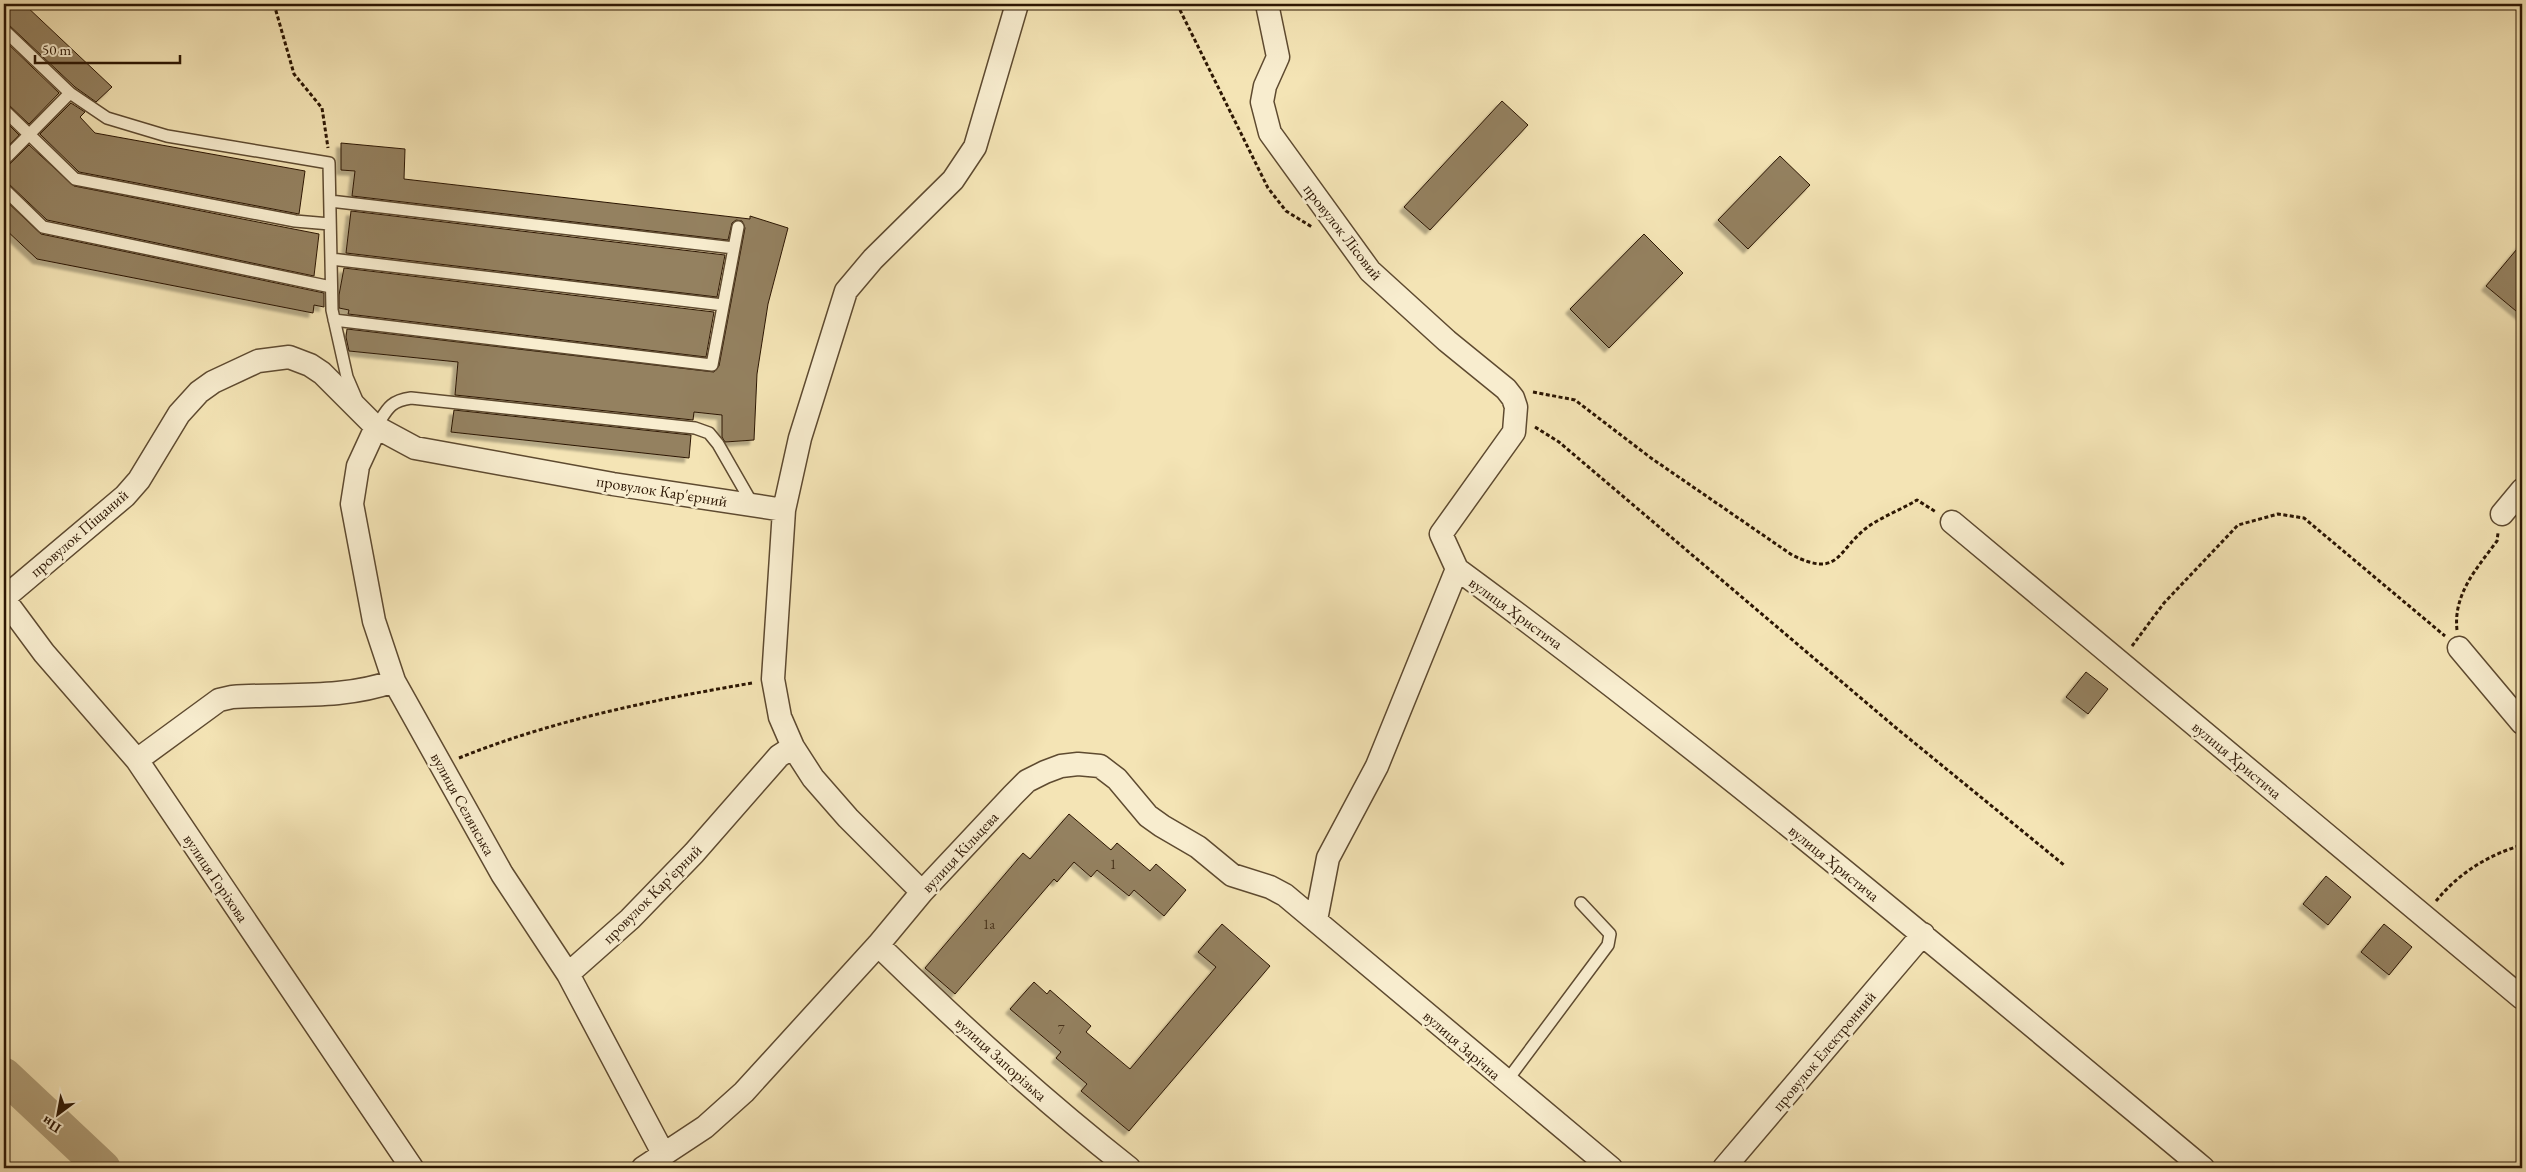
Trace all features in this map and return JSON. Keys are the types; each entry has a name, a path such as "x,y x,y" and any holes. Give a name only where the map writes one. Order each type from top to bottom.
{"street":[{"path":"922,892 848,818 813,778 793,747 780,717 773,679 784,510 800,438 846,291 873,259 953,180 974,147 1017,4"},
{"name":"провулок Лісовий","path":"1267,4 1278,57 1265,86 1262,102 1264,117 1274,140 1370,271 1447,341 1506,389 1513,398 1517,416"},
{"name":"провулок Піщаний","path":"4,599 125,496 139,480 179,414 199,392 213,382 258,361 289,357 310,365 322,373 369,420"},
{"path":"1316,920 1328,858 1377,766 1457,569 1441,534 1504,450 1514,432 1517,416"},
{"name":"провулок Кар'єрний","path":"369,420 415,448 613,484 784,510"},
{"name":"вулиця Селянська","path":"369,420 358,466 352,504 374,621 394,682 442,764 502,874 568,974 652,1164"},
{"path":"2502,514 2522,490"},
{"name":"вулиця Христича","path":"1952,522 2522,998"},
{"name":"вулиця Христича","path":"1457,569 1584,663 1923,934 2203,1168"},
{"name":"вулиця Горіхова","path":"4,599 44,653 137,760 412,1168"},
{"path":"2459,648 2522,723"},
{"path":"137,760 219,700 232,696 352,692 376,688 394,682"},
{"name":"провулок Кар'єрний","path":"568,974 636,912 694,853 779,756 793,747"},
{"name":"вулиця Кільцева","path":"652,1164 704,1127 744,1092 878,945 922,892 1027,781 1061,766 1078,764 1100,766 1117,779 1148,816 1162,826 1198,847 1232,875 1270,887 1286,896 1316,920"},
{"name":"вулиця Зарічна","path":"1316,920 1506,1082 1611,1168"},
{"name":"провулок Електронний","path":"1724,1168 1923,934"},
{"name":"вулиця Запорізька","path":"878,945 940,1005 1061,1113 1129,1168"}],"lane":[{"path":"4,30 70,93 107,118 167,136 329,163 331,287 334,320 347,377 369,420 398,400 411,398 695,428 709,433 718,444 753,505"},
{"path":"4,160 70,93"},
{"path":"4,110 75,178 295,221 330,224"},
{"path":"4,189 44,227 331,287"},
{"path":"330,201 734,248"},
{"path":"334,320 712,365 738,227"},
{"path":"331,259 723,306"},
{"path":"1506,1082 1608,945 1610,934 1581,903"}],"path":[{"path":"274,4 294,74 322,108 326,125 329,163"},
{"path":"1506,389 1575,400 1651,458 1792,555 1809,564 1821,565 1832,562 1868,526 1918,500 1952,522"},
{"path":"1517,416 1558,442 1895,727 2064,865"},
{"path":"2120,662 2164,602 2238,525 2278,514 2304,518 2459,648"},
{"path":"2459,648 2456,621 2465,584 2497,541 2502,514"},
{"path":"442,764 494,744 576,719 668,698 773,679"},
{"path":"2424,916 2445,890 2474,865 2499,852 2522,846"}],"building":[{"path":"4,4 24,4 112,87 96,102 75,87 9,25 4,23"},
{"path":"4,40 59,93 29,124 9,105 4,103"},
{"path":"1502,101 1528,125 1430,230 1404,207"},
{"path":"71,103 85,112 80,117 95,133 305,171 299,214 79,172 40,134"},
{"path":"4,120 19,135 4,150"},
{"path":"341,143 405,149 404,179 750,219 750,216 788,228 768,304 757,374 754,440 725,442 722,437 722,415 694,412 693,420 455,395 458,362 349,351 346,337 347,329 714,372 719,366 745,228 742,221 736,220 732,223 728,240 352,196 355,171 341,170"},
{"path":"29,145 74,186 319,234 314,276 47,220 9,184 4,182 4,167 9,165"},
{"path":"1780,156 1810,185 1748,249 1718,220"},
{"path":"4,199 41,234 324,293 324,307 314,305 313,313 37,259 4,228"},
{"path":"351,211 725,255 717,297 346,253"},
{"path":"1644,234 1683,273 1609,348 1570,309"},
{"path":"2522,243 2522,316 2486,286"},
{"path":"344,268 714,312 706,357 348,314 349,310 339,308 339,295"},
{"path":"454,410 691,435 689,458 451,432"},
{"path":"2086,672 2108,689 2088,714 2066,697"},
{"path":"1069,814 1111,850 1117,843 1150,871 1156,864 1186,890 1164,916 1134,890 1129,896 1097,870 1091,877 1074,862 1057,882 1054,879 955,994 925,968 1023,853 1030,859"},
{"path":"2326,876 2351,897 2328,925 2303,904"},
{"path":"1222,924 1270,966 1129,1131 1081,1091 1087,1084 1056,1058 1061,1052 1010,1009 1034,982 1047,994 1050,990 1091,1026 1086,1032 1130,1069 1216,967 1198,952"},
{"path":"2384,924 2412,947 2389,975 2361,952"}],"waterway":[{"path":"4,1075 103,1168"}]}
